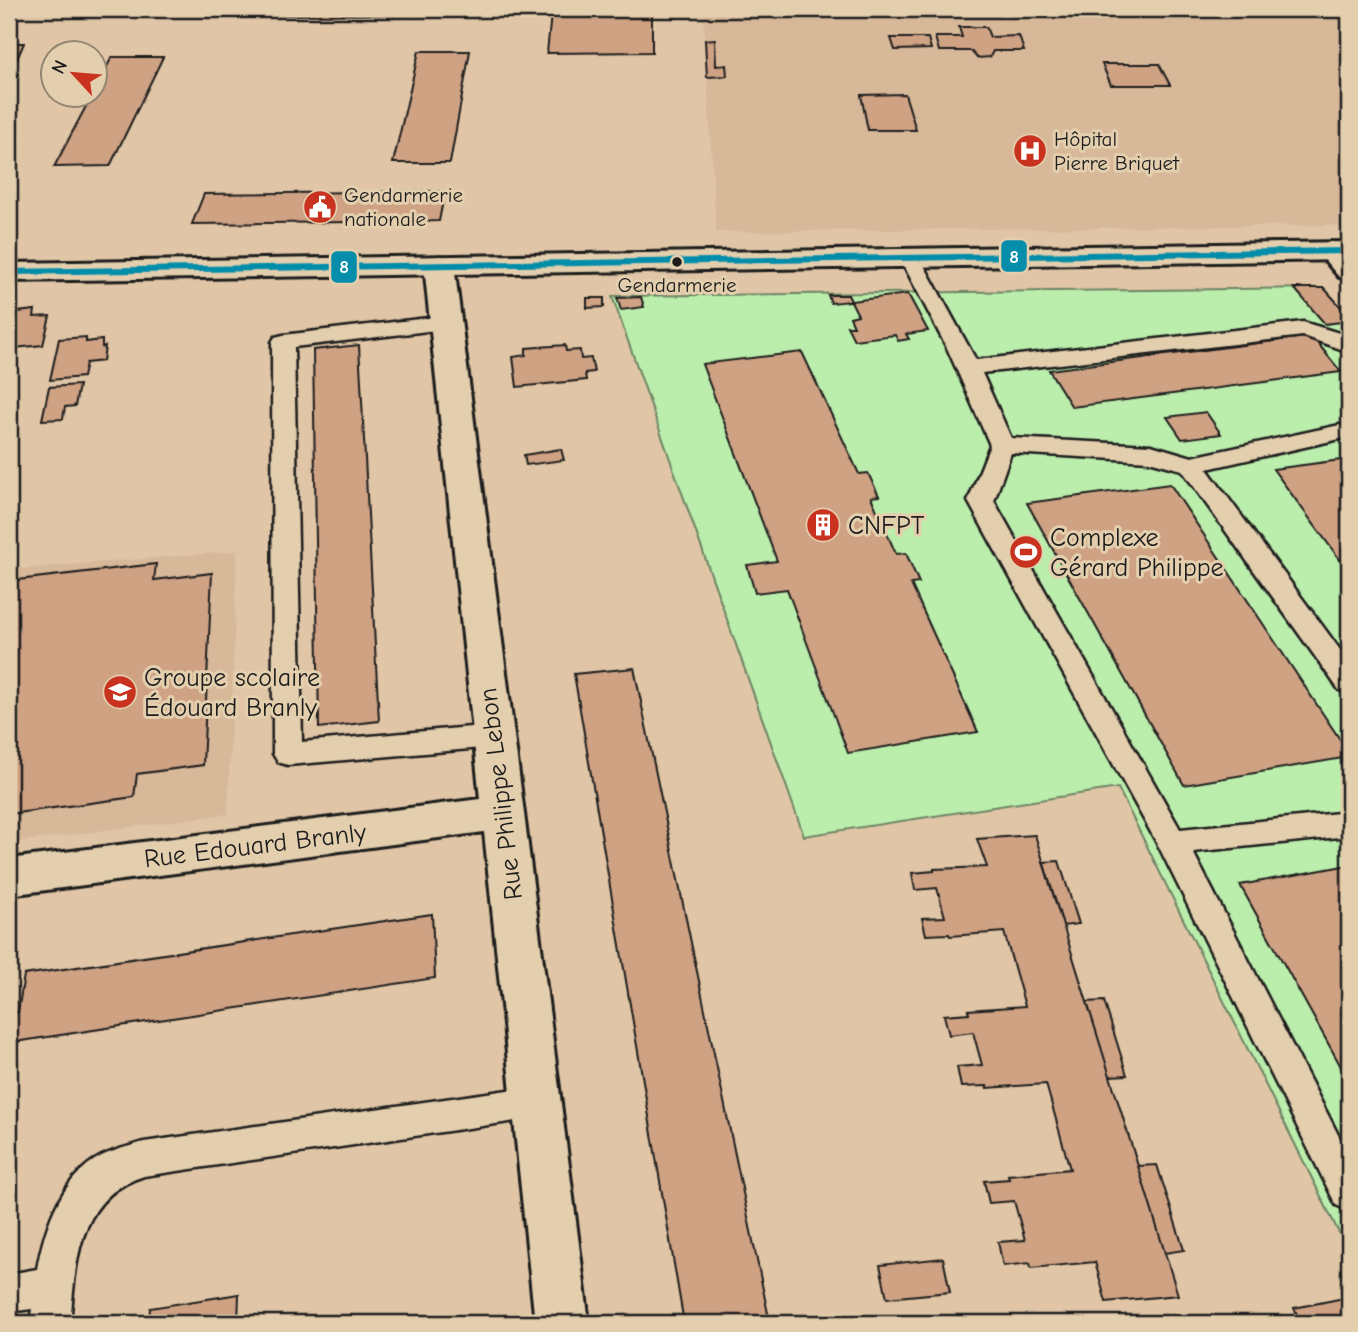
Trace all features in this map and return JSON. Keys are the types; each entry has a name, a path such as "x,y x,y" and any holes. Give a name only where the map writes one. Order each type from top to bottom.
{"street":[{"path":"9,272 910,258 1343,258"},
{"name":"Rue Philippe Lebon","path":"439,265 562,1323"},
{"name":"Rue Edouard Branly","path":"9,877 502,813"}],"lane":[{"path":"910,258 938,304 970,368 1002,445 981,501 1172,842 1349,1194"},
{"path":"445,323 282,342 288,754 493,736"},
{"path":"970,368 1303,329 1334,337 1349,345"},
{"path":"1002,445 1151,453 1191,465 1349,430"},
{"path":"1191,465 1349,683"},
{"path":"1172,842 1349,824"},
{"path":"50,1323 64,1227 82,1196 105,1173 144,1159 536,1102"},
{"path":"9,1293 54,1286"}],"shaded area":[{"name":"Hôpital Pierre Briquet","path":"703,9 1349,9 1349,225 716,232"},
{"name":"Groupe scolaire Édouard Branly","path":"237,551 228,814 9,843 9,570"}],"green space":[{"name":"Complexe Gérard Philippe","path":"1324,288 1349,316 1349,1253 1118,788 804,836 612,296"}],"building":[{"path":"281,9 477,9 476,14 279,15"},
{"path":"652,13 652,52 547,53 551,14"},
{"path":"959,27 986,27 990,37 1019,36 1024,51 993,51 990,57 977,58 971,51 939,51 935,37 962,37"},
{"path":"891,38 928,38 931,49 895,50"},
{"path":"715,39 716,66 726,65 727,76 707,77 705,40"},
{"path":"9,43 24,43 17,59 9,60"},
{"path":"419,51 470,51 450,163 393,163"},
{"path":"112,57 163,57 110,166 54,167 85,108 108,108 108,65"},
{"path":"1102,64 1159,64 1170,85 1111,85"},
{"path":"905,94 916,130 868,130 861,95"},
{"name":"Gendarmerie nationale","path":"445,191 439,221 192,224 204,194"},
{"path":"1294,288 1324,288 1349,316 1349,321 1325,324"},
{"path":"908,294 928,331 906,334 909,339 898,341 895,335 854,340 847,326 854,326 850,317 858,315 851,301"},
{"path":"828,295 848,295 851,301 831,303"},
{"path":"641,297 644,307 621,310 617,298"},
{"path":"587,298 604,298 604,307 587,308"},
{"path":"35,310 34,317 50,316 43,345 14,348 9,368 9,319 16,318 18,312"},
{"path":"1312,336 1341,372 1072,407 1049,370"},
{"path":"86,337 86,342 102,340 102,347 105,346 103,361 86,363 83,377 50,380 59,339"},
{"path":"359,345 379,721 319,728 313,350"},
{"path":"565,345 566,351 580,350 581,359 591,358 594,372 585,373 586,380 517,387 513,357 526,355 526,348"},
{"name":"CNFPT","path":"802,352 859,474 868,473 879,496 871,497 896,554 906,553 919,583 911,584 978,732 848,753 787,589 755,593 747,565 777,561 702,364"},
{"path":"79,385 75,406 65,407 63,419 42,420 49,387"},
{"path":"1206,412 1221,434 1182,439 1167,417"},
{"path":"561,449 564,460 526,465 524,455"},
{"path":"1349,459 1349,572 1273,469"},
{"path":"1170,484 1349,753 1349,757 1184,785 1027,503"},
{"name":"Groupe scolaire Édouard Branly","path":"156,564 154,580 212,573 203,765 137,774 134,797 9,814 9,581"},
{"path":"634,668 770,1323 684,1323 574,674"},
{"path":"1035,835 1178,1295 1106,1302 1095,1262 1031,1268 1030,1263 1003,1266 998,1242 1025,1240 1014,1201 989,1203 984,1181 1009,1179 1008,1175 1070,1169 1046,1084 961,1087 957,1067 982,1065 973,1032 949,1035 944,1015 969,1013 968,1010 1025,1006 1004,932 926,935 922,918 945,917 937,888 915,890 912,873 934,869 987,867 977,839"},
{"path":"1059,861 1079,924 1063,926 1043,862"},
{"path":"1349,865 1349,1081 1240,885"},
{"path":"432,914 435,978 15,1042 9,1087 9,1014 18,1012 24,975"},
{"path":"1104,1001 1127,1075 1110,1076 1087,1002"},
{"path":"1157,1165 1184,1250 1165,1253 1138,1166"},
{"path":"943,1258 950,1292 887,1298 880,1265"},
{"path":"239,1294 238,1323 149,1323 150,1308"},
{"path":"1349,1297 1349,1323 1301,1323 1294,1308"}],"transit line":[{"name":"8","path":"9,272 1349,251"}],"place":[{"name":"Hôpital Pierre Briquet","path":"1030,151"},
{"name":"Gendarmerie nationale","path":"320,207"},
{"name":"Gendarmerie","path":"677,262"},
{"name":"CNFPT","path":"823,525"},
{"name":"Complexe Gérard Philippe","path":"1026,552"},
{"name":"Groupe scolaire Édouard Branly","path":"120,692"}]}
